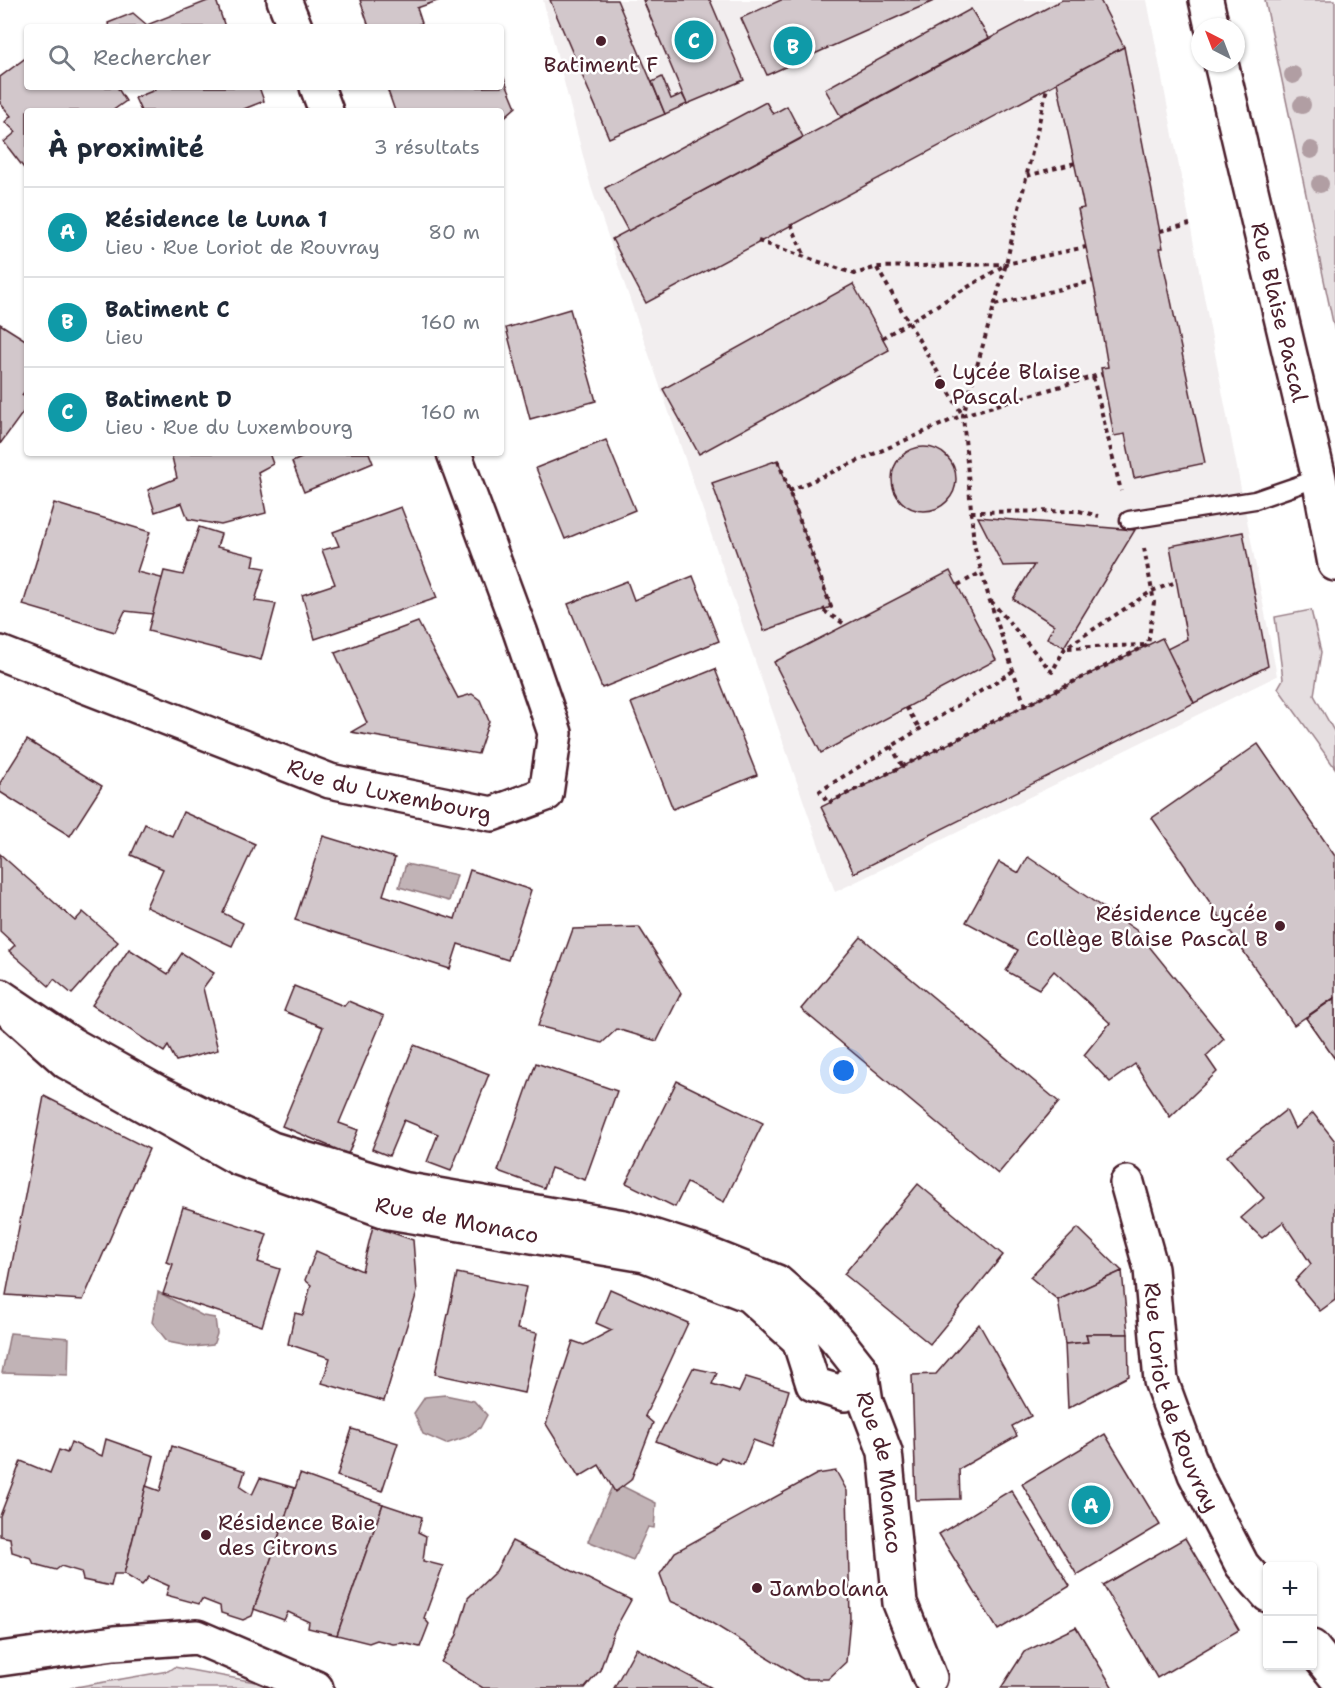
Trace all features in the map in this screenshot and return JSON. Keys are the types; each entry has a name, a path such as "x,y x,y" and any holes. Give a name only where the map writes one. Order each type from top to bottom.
{"street":[{"path":"285,0 294,24"},
{"path":"1206,0 1210,18"},
{"name":"Rue Blaise Pascal","path":"1223,72 1319,478 1335,564"},
{"path":"318,90 325,108"},
{"name":"Rue du Luxembourg","path":"0,653 330,781 492,814 546,794 555,733 455,456"},
{"name":"Rue de Monaco","path":"0,996 71,1044 157,1092 272,1149 402,1189 624,1227 699,1251 777,1282 816,1316 861,1370 866,1402 885,1452 900,1603 930,1678"},
{"name":"Rue de Monaco","path":"0,1002 67,1062 238,1158 389,1212 645,1255 749,1295 799,1340 813,1384 845,1394 861,1370"},
{"name":"Rue Loriot de Rouvray","path":"1127,1183 1151,1269 1161,1381 1195,1474 1242,1565 1263,1589"},
{"path":"0,1659 114,1643 197,1637 316,1688"},
{"path":"1317,1653 1335,1676"}],"lane":[{"path":"1128,520 1255,500 1319,478"}],"path":[{"path":"1025,706 1012,671 974,545 963,415 1006,264 1047,88"},
{"path":"1027,176 1075,164"},
{"path":"791,224 806,258"},
{"path":"1160,231 1190,224"},
{"path":"758,242 855,274 877,267 1006,264 1086,247"},
{"path":"882,338 1006,264"},
{"path":"877,267 963,415"},
{"path":"994,305 1093,281"},
{"path":"789,491 963,415 1102,374"},
{"path":"778,460 831,607 823,610 846,625"},
{"path":"971,512 1078,511 1109,518"},
{"path":"958,585 982,573"},
{"path":"989,598 1052,672 1065,648 1152,591 1176,582"},
{"path":"1012,671 820,791 828,804 1148,645 1065,648"},
{"path":"906,707 920,729"},
{"path":"891,746 903,767"}],"shaded area":[{"name":"Lycée Blaise Pascal","path":"543,0 1147,0 1277,676 835,892 591,187"},
{"path":"1265,0 1335,0 1335,332"},
{"path":"1311,610 1321,652 1314,695 1335,733 1335,768 1278,688 1283,679 1275,617"},
{"path":"406,864 457,875 449,901 399,887"},
{"path":"158,1292 203,1316 215,1318 217,1334 213,1345 193,1347 168,1342 152,1322"},
{"path":"10,1333 69,1338 68,1375 2,1373"},
{"path":"445,1395 474,1401 487,1415 480,1428 466,1437 446,1444 423,1434 414,1413 425,1397"},
{"path":"614,1482 656,1503 654,1528 648,1527 633,1560 588,1541"},
{"path":"174,1667 271,1685 276,1688 70,1688 168,1671"}],"building":[{"path":"210,0 216,0 224,24 150,24"},
{"path":"360,0 440,0 417,8 422,23 419,24 368,24"},
{"name":"Batiment F","path":"550,0 617,0 665,114 609,138"},
{"path":"643,0 710,0 744,80 687,104"},
{"path":"781,0 936,0 767,75 741,18"},
{"path":"1062,0 1100,0 1124,47 646,303 612,239"},
{"path":"971,9 989,38 841,117 825,89"},
{"path":"133,13 146,24 108,24 108,23"},
{"path":"1124,47 1163,248 1160,248 1205,463 1134,478 1125,434 1114,436 1101,368 1108,367 1078,209 1084,208 1057,82"},
{"path":"24,59 24,90 119,90 126,101 116,108 24,108 24,168 4,142 16,132 5,122 11,116 0,103 0,77"},
{"path":"662,77 671,99 682,94 687,104 665,114 652,82"},
{"path":"504,78 516,107 504,117 504,108 394,108 388,90 504,90"},
{"path":"155,90 260,90 264,101 246,108 140,108 135,98"},
{"path":"766,102 773,114 787,106 803,137 628,231 605,188"},
{"path":"853,284 889,350 699,454 663,389"},
{"path":"570,309 596,401 530,419 506,328"},
{"path":"0,324 24,339 24,392 22,395 24,411 0,444"},
{"path":"606,440 635,510 565,539 536,468"},
{"path":"924,447 942,453 950,461 956,479 950,497 942,505 924,511 906,505 898,497 892,479 898,461 906,453"},
{"path":"172,456 270,456 273,464 258,472 266,513 221,525 188,519 182,503 155,512 148,490 177,478"},
{"path":"306,456 370,456 373,463 304,492 292,462"},
{"path":"778,460 831,607 764,631 712,483"},
{"path":"54,503 150,532 137,572 165,579 153,614 125,611 115,632 23,605"},
{"path":"401,507 437,598 315,639 302,595 335,584 322,550 339,546 333,532"},
{"path":"978,517 1135,530 1064,647 1047,638 1054,625 1013,599 1034,565 1003,566"},
{"path":"199,527 221,534 217,547 255,556 253,566 265,568 255,601 276,604 261,660 148,631 164,571 183,575"},
{"path":"1243,532 1268,666 1194,703 1167,649 1187,639 1170,546"},
{"path":"950,571 996,660 821,753 774,662"},
{"path":"693,576 719,641 602,688 568,604 627,581 634,600"},
{"path":"418,622 458,698 472,694 480,700 489,721 478,754 351,732 367,723 335,653"},
{"path":"1162,638 1194,703 854,873 821,807"},
{"path":"715,669 757,775 673,809 631,703"},
{"path":"27,740 102,786 70,836 0,792 0,783"},
{"name":"Résidence Lycée Collège Blaise Pascal B","path":"1258,744 1335,856 1335,997 1294,1025 1152,818"},
{"path":"183,812 255,844 223,913 243,923 232,946 146,907 163,869 131,855 145,824 172,836"},
{"path":"323,836 395,858 383,895 455,919 470,870 531,890 508,960 458,944 450,969 295,920"},
{"path":"0,854 75,921 83,912 118,942 72,994 54,979 49,986 9,951 15,945 0,931"},
{"path":"1028,857 1136,930 1224,1039 1206,1056 1217,1072 1170,1117 1135,1064 1110,1082 1084,1055 1110,1023 1054,971 1039,989 1006,971 1018,950 966,922 999,862 1019,873"},
{"path":"639,927 681,993 657,1041 617,1029 602,1043 538,1026 573,929"},
{"path":"861,937 1059,1102 998,1174 801,1009"},
{"path":"129,949 168,974 182,953 214,973 203,988 218,1050 176,1061 168,1046 164,1052 92,1005"},
{"path":"294,986 344,1006 348,1001 384,1016 339,1123 358,1130 348,1154 282,1126 323,1027 284,1011"},
{"path":"1335,998 1335,1059 1306,1018"},
{"path":"1335,998 1335,1059 1306,1018"},
{"path":"414,1045 489,1074 451,1171 427,1162 438,1134 404,1120 389,1156 372,1149"},
{"path":"536,1063 617,1091 585,1180 551,1168 544,1188 498,1171"},
{"path":"677,1081 763,1123 724,1202 687,1183 675,1207 626,1183"},
{"path":"44,1096 149,1149 83,1300 6,1295"},
{"path":"1286,1110 1295,1129 1313,1113 1335,1141 1335,1300 1320,1311 1295,1281 1311,1264 1283,1222 1262,1238 1241,1218 1264,1198 1227,1156"},
{"path":"918,1184 1003,1255 930,1344 844,1274"},
{"path":"183,1207 267,1234 258,1262 280,1269 262,1326 163,1294 173,1264 166,1262"},
{"path":"373,1226 413,1240 417,1292 384,1401 322,1383 330,1358 288,1344 295,1313 303,1315 311,1285 305,1280 316,1251 362,1271"},
{"path":"1078,1228 1122,1271 1058,1300 1030,1277"},
{"path":"1122,1271 1128,1334 1086,1334 1088,1342 1065,1344 1058,1300"},
{"path":"457,1273 526,1287 517,1329 537,1333 524,1393 435,1374"},
{"path":"610,1289 688,1323 645,1416 653,1423 631,1480 615,1492 599,1465 579,1477 546,1424 573,1341 584,1345 612,1330 596,1323"},
{"path":"979,1324 1031,1416 1012,1426 1017,1436 959,1469 960,1499 916,1500 912,1375 936,1374"},
{"path":"1086,1334 1128,1334 1129,1376 1068,1408 1065,1344 1088,1342"},
{"path":"693,1368 717,1373 712,1384 739,1392 746,1377 789,1390 772,1447 753,1440 743,1465 721,1457 716,1464 656,1441"},
{"path":"352,1429 398,1443 382,1491 337,1476"},
{"path":"1105,1434 1160,1525 1077,1575 1022,1484"},
{"path":"106,1439 154,1456 124,1574 114,1574 111,1586 83,1580 81,1572 61,1566 56,1570 34,1564 31,1558 12,1552 10,1538 0,1536 0,1516 21,1461 50,1473 59,1450 67,1453 71,1442 102,1456"},
{"name":"Résidence Baie des Citrons","path":"172,1446 245,1471 240,1487 252,1495 260,1478 295,1488 252,1616 243,1620 221,1613 220,1606 202,1599 199,1604 166,1595 169,1586 149,1577 142,1585 124,1574 146,1486 160,1491"},
{"name":"Jambolana","path":"836,1471 847,1491 850,1618 846,1662 828,1679 803,1679 689,1609 670,1601 660,1574 675,1552 817,1474"},
{"name":"Résidence Baie des Citrons","path":"300,1474 383,1504 337,1635 308,1628 309,1622 288,1612 284,1620 254,1609"},
{"path":"1011,1490 1070,1586 998,1630 939,1534"},
{"name":"Résidence Baie des Citrons","path":"383,1504 422,1517 418,1532 426,1536 423,1561 443,1566 424,1618 429,1624 420,1647 377,1640 369,1643 337,1635"},
{"path":"1185,1538 1239,1630 1157,1678 1103,1585"},
{"path":"512,1541 631,1600 614,1631 600,1670 585,1688 483,1688 441,1662 457,1635 468,1598 496,1571"},
{"path":"1076,1627 1113,1688 1001,1688 1024,1652"},
{"path":"636,1648 712,1688 614,1688"}],"place":[{"name":"Batiment D","path":"694,40"},
{"name":"Batiment F","path":"601,41"},
{"name":"Batiment C","path":"793,46"},
{"name":"Lycée Blaise Pascal","path":"940,384"},
{"name":"Résidence Lycée Collège Blaise Pascal B","path":"1280,926"},
{"name":"Résidence le Luna 1","path":"1091,1505"},
{"name":"Résidence Baie des Citrons","path":"206,1535"},
{"name":"Jambolana","path":"757,1588"}]}
